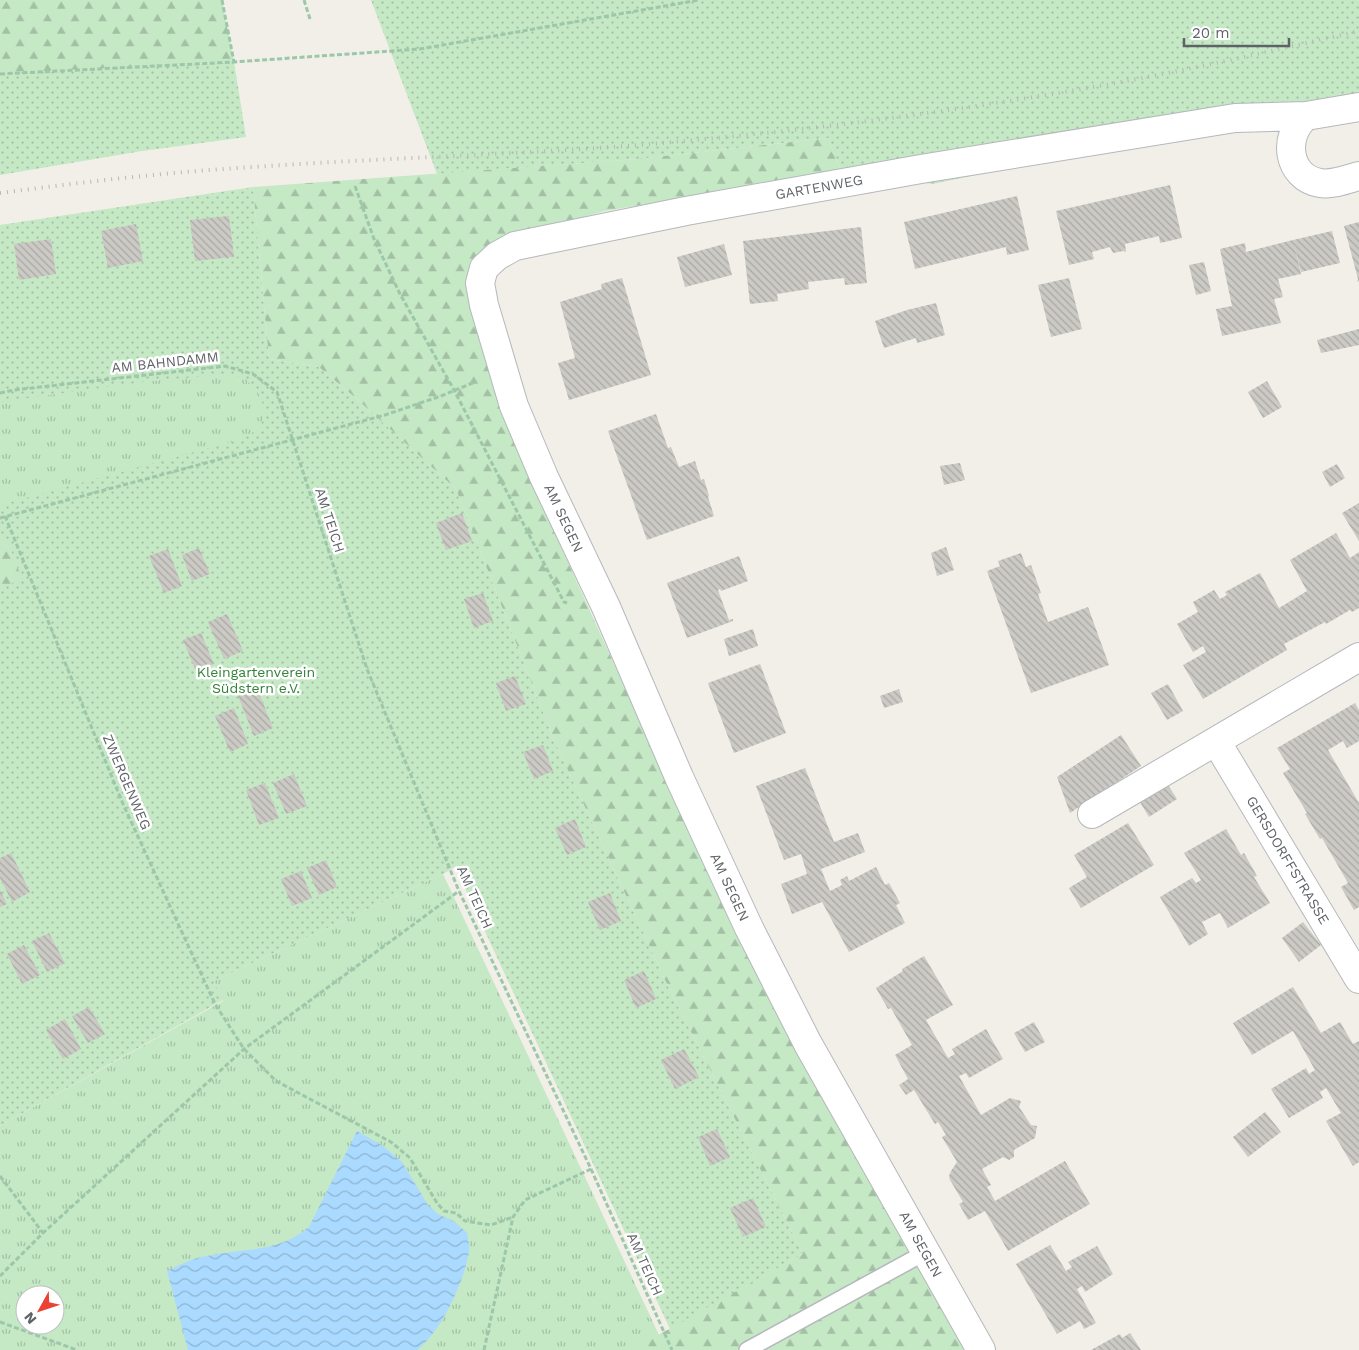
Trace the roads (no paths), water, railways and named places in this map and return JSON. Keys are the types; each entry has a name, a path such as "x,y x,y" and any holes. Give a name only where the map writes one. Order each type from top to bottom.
{"street":[{"name":"GARTENWEG","path":"514,406 484,306 480,283 484,268 497,256 515,246 686,210 921,169 1235,118 1306,116 1359,107"},
{"path":"1306,116 1295,127 1290,144 1292,157 1299,171 1310,179 1325,184 1359,176"},
{"name":"AM SEGEN","path":"514,406 544,477 606,607 679,777 749,928 808,1044 981,1350"},
{"path":"1092,814 1359,657"},
{"name":"GERSDORFFSTRASSE","path":"1216,741 1359,980"}],"lane":[{"path":"747,1350 926,1252"}],"water":[{"path":"357,1131 383,1146 402,1162 428,1205 438,1214 455,1222 467,1233 469,1252 462,1277 443,1319 435,1331 417,1350 188,1350 167,1271 202,1257 273,1245 297,1235 309,1227"}],"railway":[{"path":"0,193 189,172 638,145 816,127 993,104 1110,84 1203,66 1359,31"}],"park label":[{"name":"Kleingartenverein Südstern e.V.","path":"256,680"}]}
